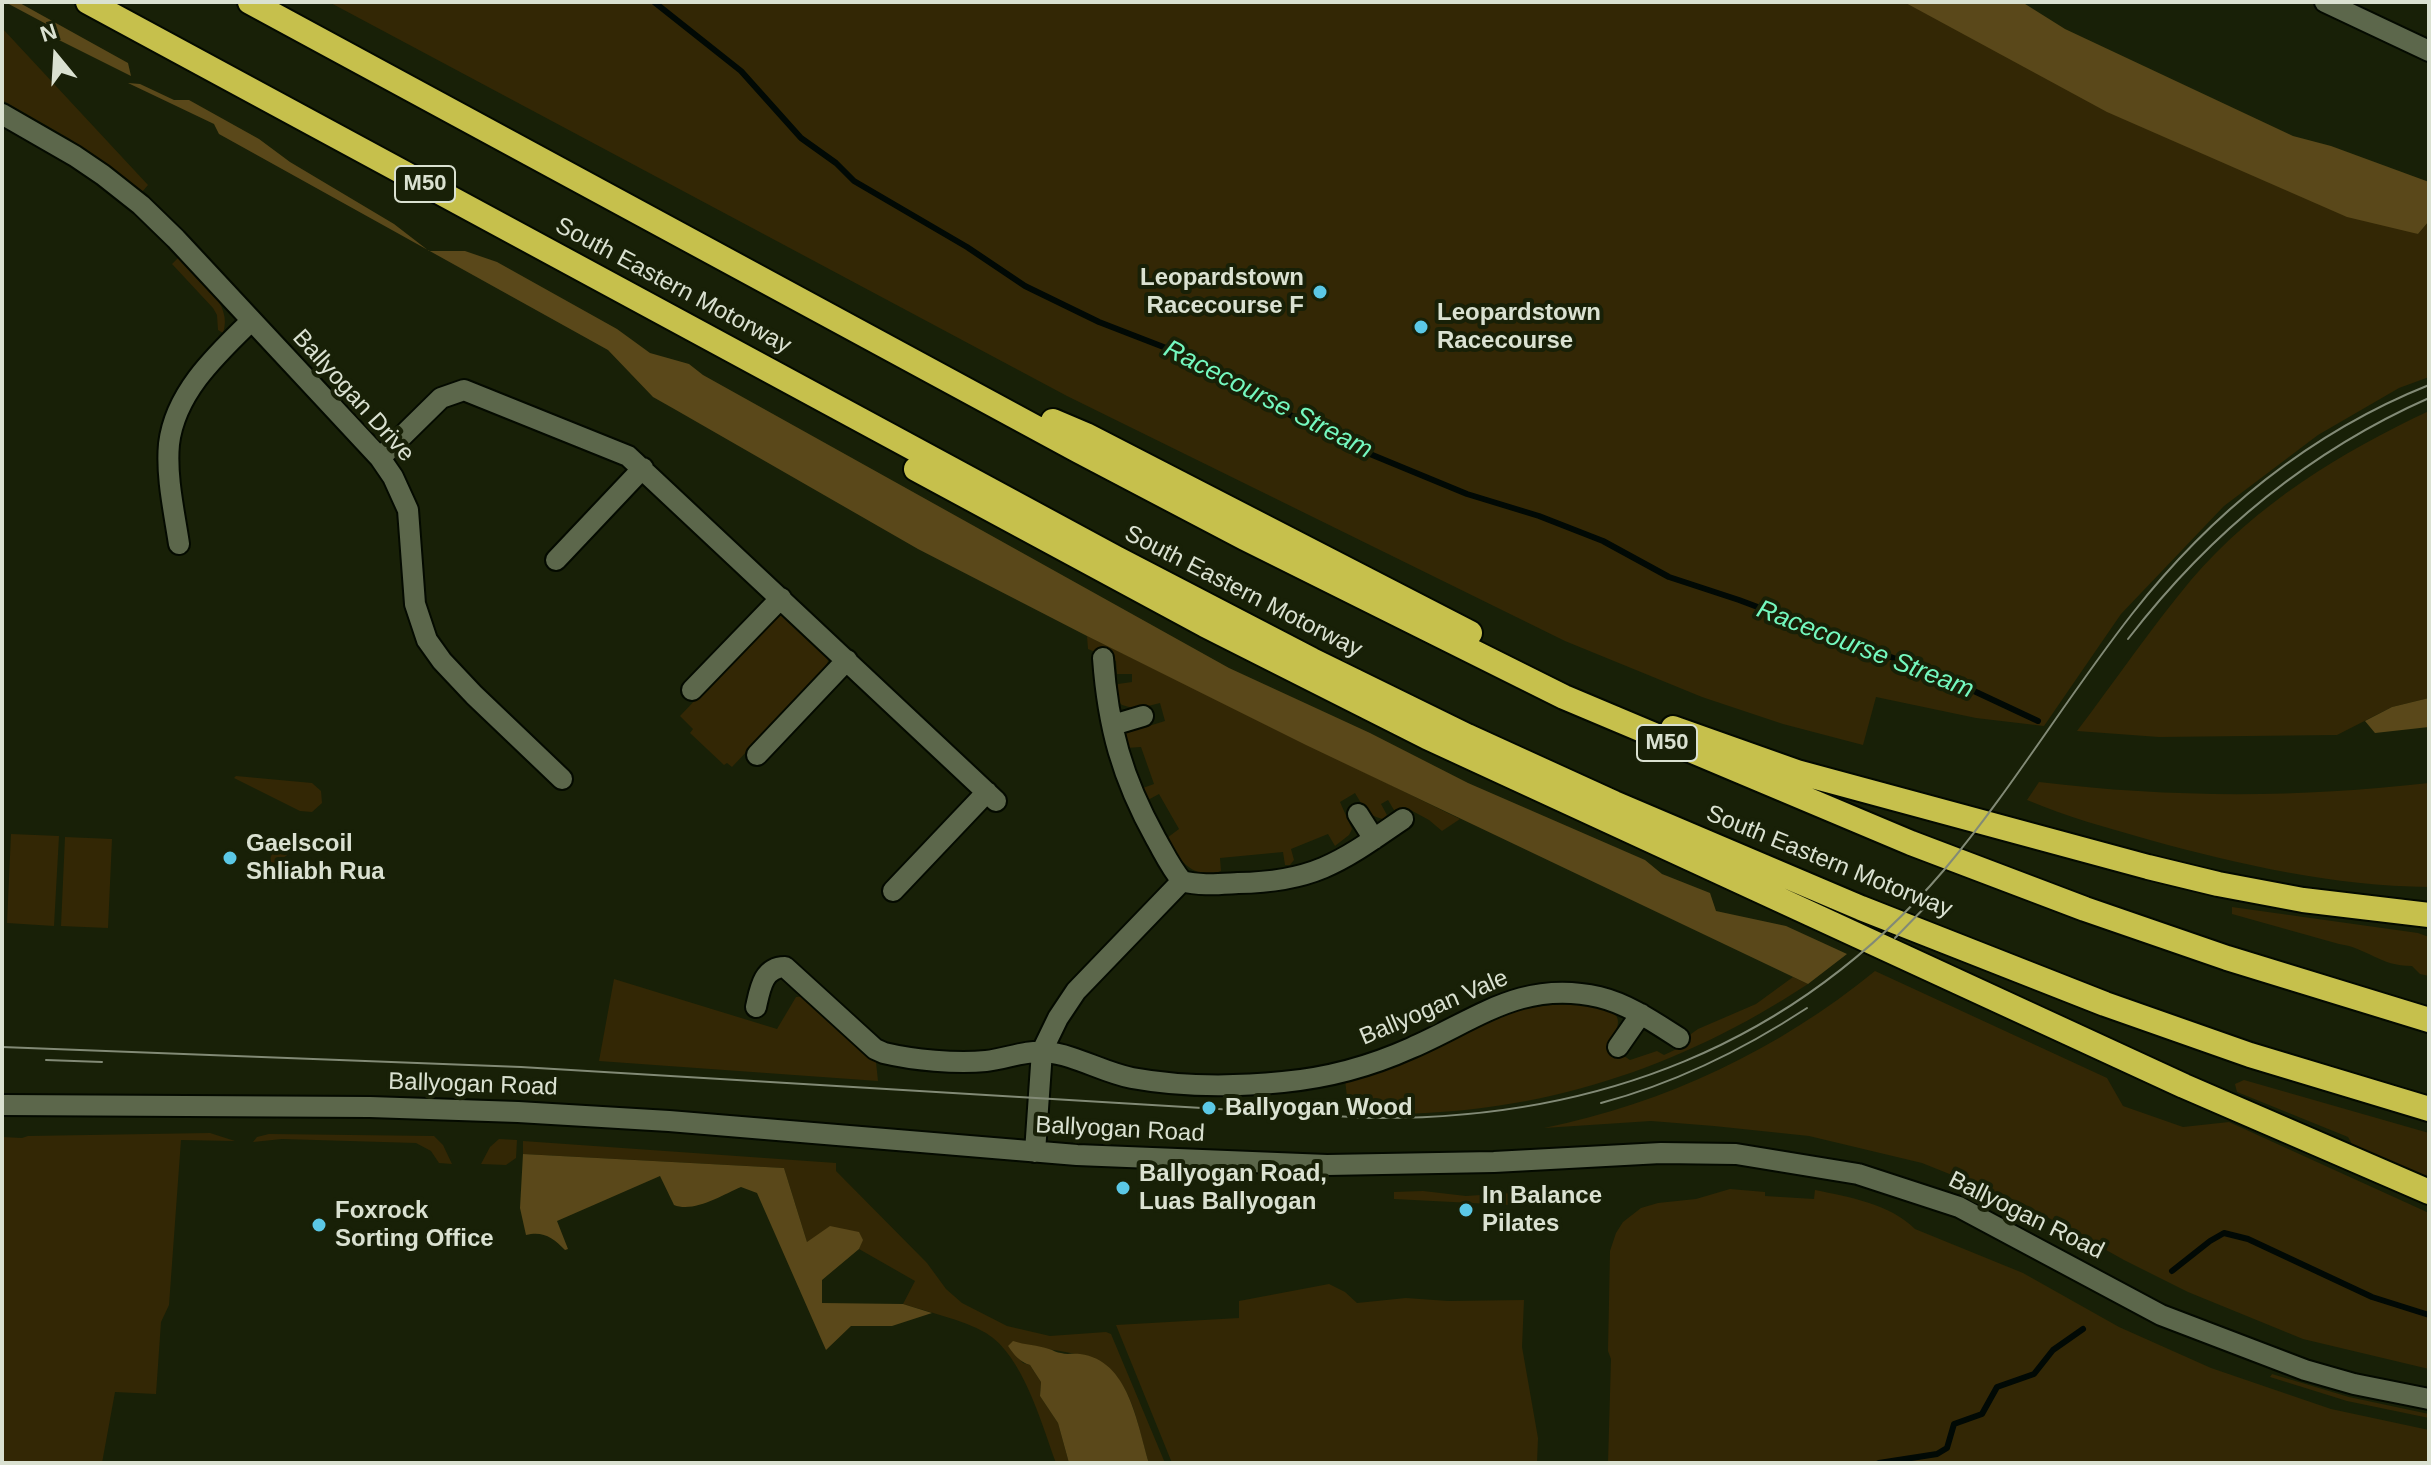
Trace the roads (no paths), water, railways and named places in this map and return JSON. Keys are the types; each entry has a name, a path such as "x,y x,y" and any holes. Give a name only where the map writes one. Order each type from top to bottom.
{"highway":[{"name":"South Eastern Motorway","path":"88,2 1223,615 1467,736 1614,803 1861,908 2105,1004 2250,1055 2429,1109"},
{"name":"South Eastern Motorway","path":"250,2 1121,473 1564,697 1896,838 2085,909 2240,962 2429,1020"},
{"path":"944,376 1086,435 1477,637 1603,699 1680,731 1797,772 2176,874 2303,900 2429,915"},
{"path":"831,405 874,446 1095,567 1427,737 2184,1086 2429,1192"}],"street":[{"path":"2325,2 2429,51"},
{"name":"Ballyogan Drive","path":"2,114 75,156 139,204 176,239 380,458 393,477 408,510 415,604 427,640 474,695 562,779"},
{"path":"179,544 169,463 173,420 214,356 251,321"},
{"path":"380,458 441,398 464,390 617,450 643,468 991,797 893,891"},
{"path":"556,560 643,468"},
{"path":"692,690 781,598"},
{"path":"1103,658 1124,773 1131,792 1182,881 1201,885 1299,877 1333,864 1403,819"},
{"path":"757,755 847,660"},
{"path":"1113,725 1143,716"},
{"path":"1358,814 1374,839"},
{"path":"1035,1152 1042,1051 1058,1018 1076,991 1182,881"},
{"path":"756,1007 761,985 768,973 773,968 785,967 875,1049 884,1053 984,1061 1042,1051"},
{"name":"Ballyogan Vale","path":"1042,1051 1075,1057 1130,1077 1192,1084 1262,1084 1310,1078 1384,1059 1494,1006 1519,998 1558,994 1597,997 1641,1014 1679,1038"},
{"path":"1618,1047 1641,1014"},
{"name":"Ballyogan Road","path":"2,1105 370,1107 502,1112 669,1121 1035,1152 1169,1160 1374,1165 1661,1153 1736,1154 1858,1174 1959,1207 2161,1315 2257,1353 2354,1384 2429,1399"}],"waterway":[{"name":"Racecourse Stream","path":"654,2 741,71 801,138 836,163 854,181 967,247 1025,286 1099,322 1179,353 1253,396 1353,447 1467,494 1539,516 1603,541 1669,577 1944,677 2038,721"},
{"path":"2172,1271 2224,1233 2248,1239 2372,1297 2429,1315"},
{"path":"1879,1463 1937,1454 1947,1448 1954,1424 1982,1414 1997,1387 2034,1374 2053,1350 2083,1329"}],"tram line":[{"path":"2,1047 521,1067 1368,1118 1452,1115 1533,1105 1610,1087 1685,1061 1756,1027 1823,983 1885,931 1944,870 1969,839 2132,614 2195,543 2229,510 2304,452 2386,404 2429,385"},
{"path":"2128,639 2192,565 2263,499 2342,444 2429,398"},
{"path":"1895,938 1934,898"},
{"path":"1601,1103 1656,1086 1708,1064 1807,1008"},
{"path":"46,1060 102,1062"}],"place":[{"name":"Leopardstown Racecourse F","path":"1320,292"},
{"name":"Leopardstown Racecourse","path":"1421,327"},
{"name":"Gaelscoil Shliabh Rua","path":"230,858"},
{"name":"Ballyogan Wood","path":"1209,1108"},
{"name":"Ballyogan Road, Luas Ballyogan","path":"1123,1188"},
{"name":"In Balance Pilates","path":"1466,1210"},
{"name":"Foxrock Sorting Office","path":"319,1225"}]}
